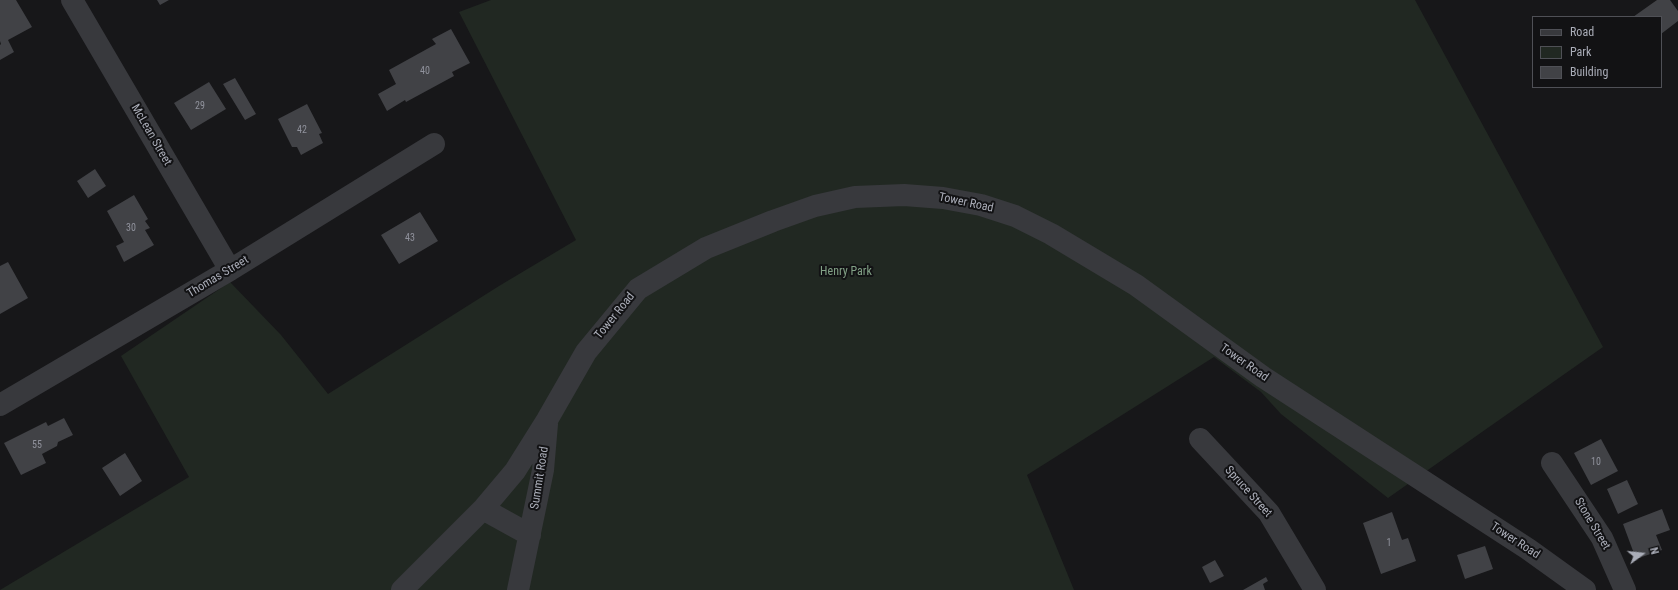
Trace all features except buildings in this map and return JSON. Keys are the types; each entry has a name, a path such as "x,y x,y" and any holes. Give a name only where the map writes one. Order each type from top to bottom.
{"street":[{"name":"McLean Street","path":"72,0 230,270"},
{"name":"Thomas Street","path":"0,405 230,270 434,144"},
{"name":"Tower Road","path":"402,590 483,508 515,471 547,420 586,352 638,289 706,248 772,221 837,201 881,195 924,195 981,205 1015,216 1052,234 1099,261 1136,285 1263,377 1528,549 1585,590"},
{"name":"Summit Road","path":"518,590 543,470 547,420"},
{"name":"Spruce Street","path":"1200,439 1269,513 1315,590"},
{"name":"Stone Street","path":"1552,463 1602,538 1625,590"},
{"path":"483,508 530,535"}],"green space":[{"name":"Henry Park","path":"491,0 1415,0 1603,347 1388,498 1281,414 1261,392 1214,357 1027,475 1074,590 0,590 189,477 121,356 230,282 281,335 328,394 499,286 576,240 459,12"}]}
